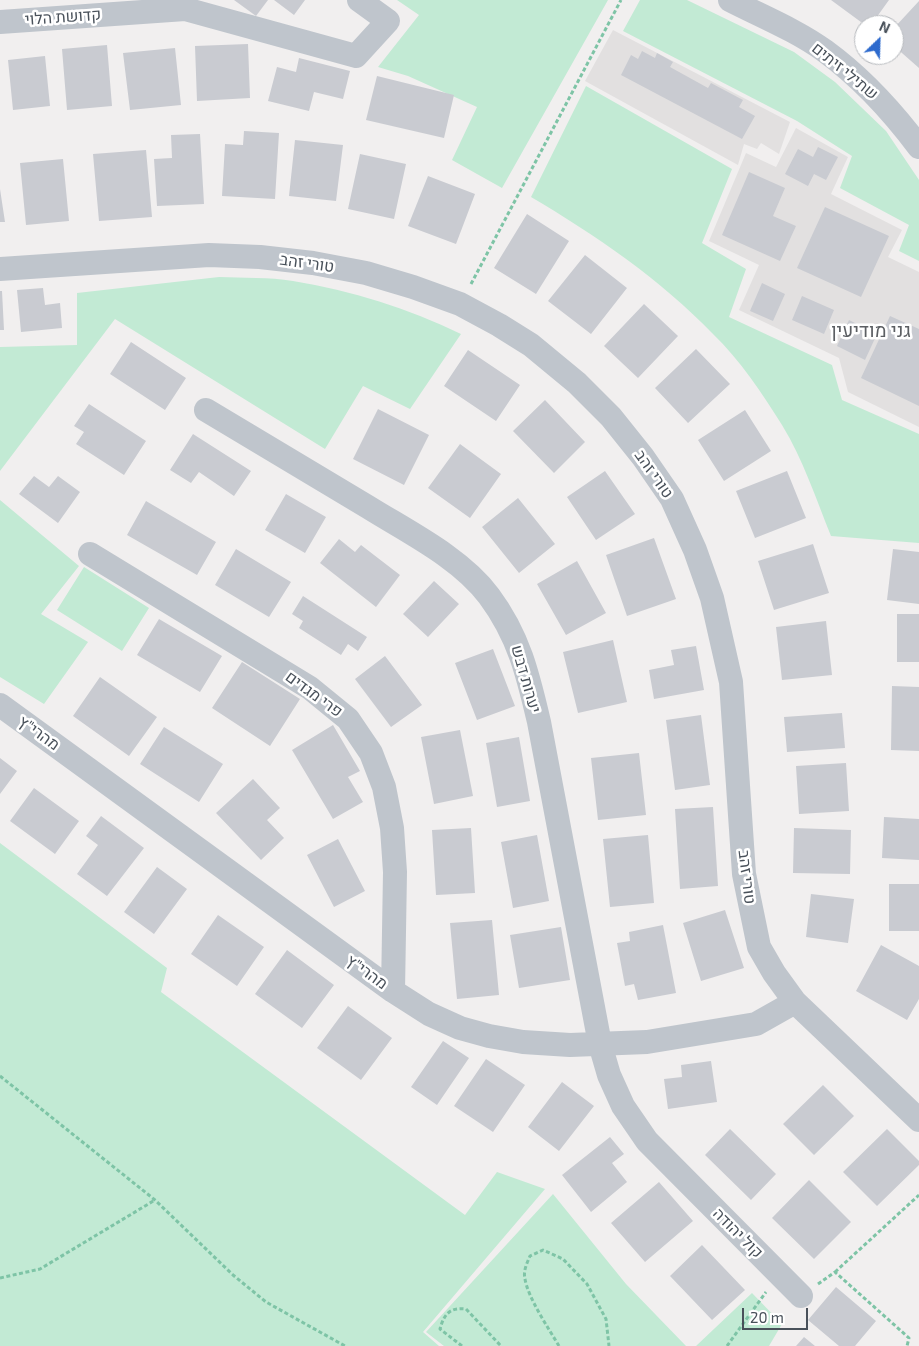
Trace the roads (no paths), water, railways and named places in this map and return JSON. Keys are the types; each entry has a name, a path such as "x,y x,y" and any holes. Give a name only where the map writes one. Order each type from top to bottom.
{"street":[{"name":"קדושת הלוי","path":"0,22 185,9 356,56 388,22 359,0"},
{"name":"שתילי זיתים","path":"730,0 824,50 876,94 919,147"},
{"name":"טורי זהב","path":"0,269 209,255 260,257 313,263 366,273 460,304 500,325 531,345 577,383 611,417 643,457 672,499 695,550 712,598 730,682 744,874 759,946 795,1002 919,1120"},
{"name":"יערות דבש","path":"206,410 428,543 470,576 489,595 508,625 528,673 600,1044"},
{"name":"פרי מגדים","path":"90,554 310,688 348,719 371,753 384,787 392,828 395,872 393,991"},
{"name":"מהרי\"ץ","path":"0,704 393,991 429,1014 460,1028 488,1036 523,1042 570,1045 647,1042 756,1024 795,1002"},
{"name":"קול יהודה","path":"600,1044 609,1075 623,1106 648,1141 801,1296"}],"district":[{"name":"גני מודיעין","path":"871,331"}]}
